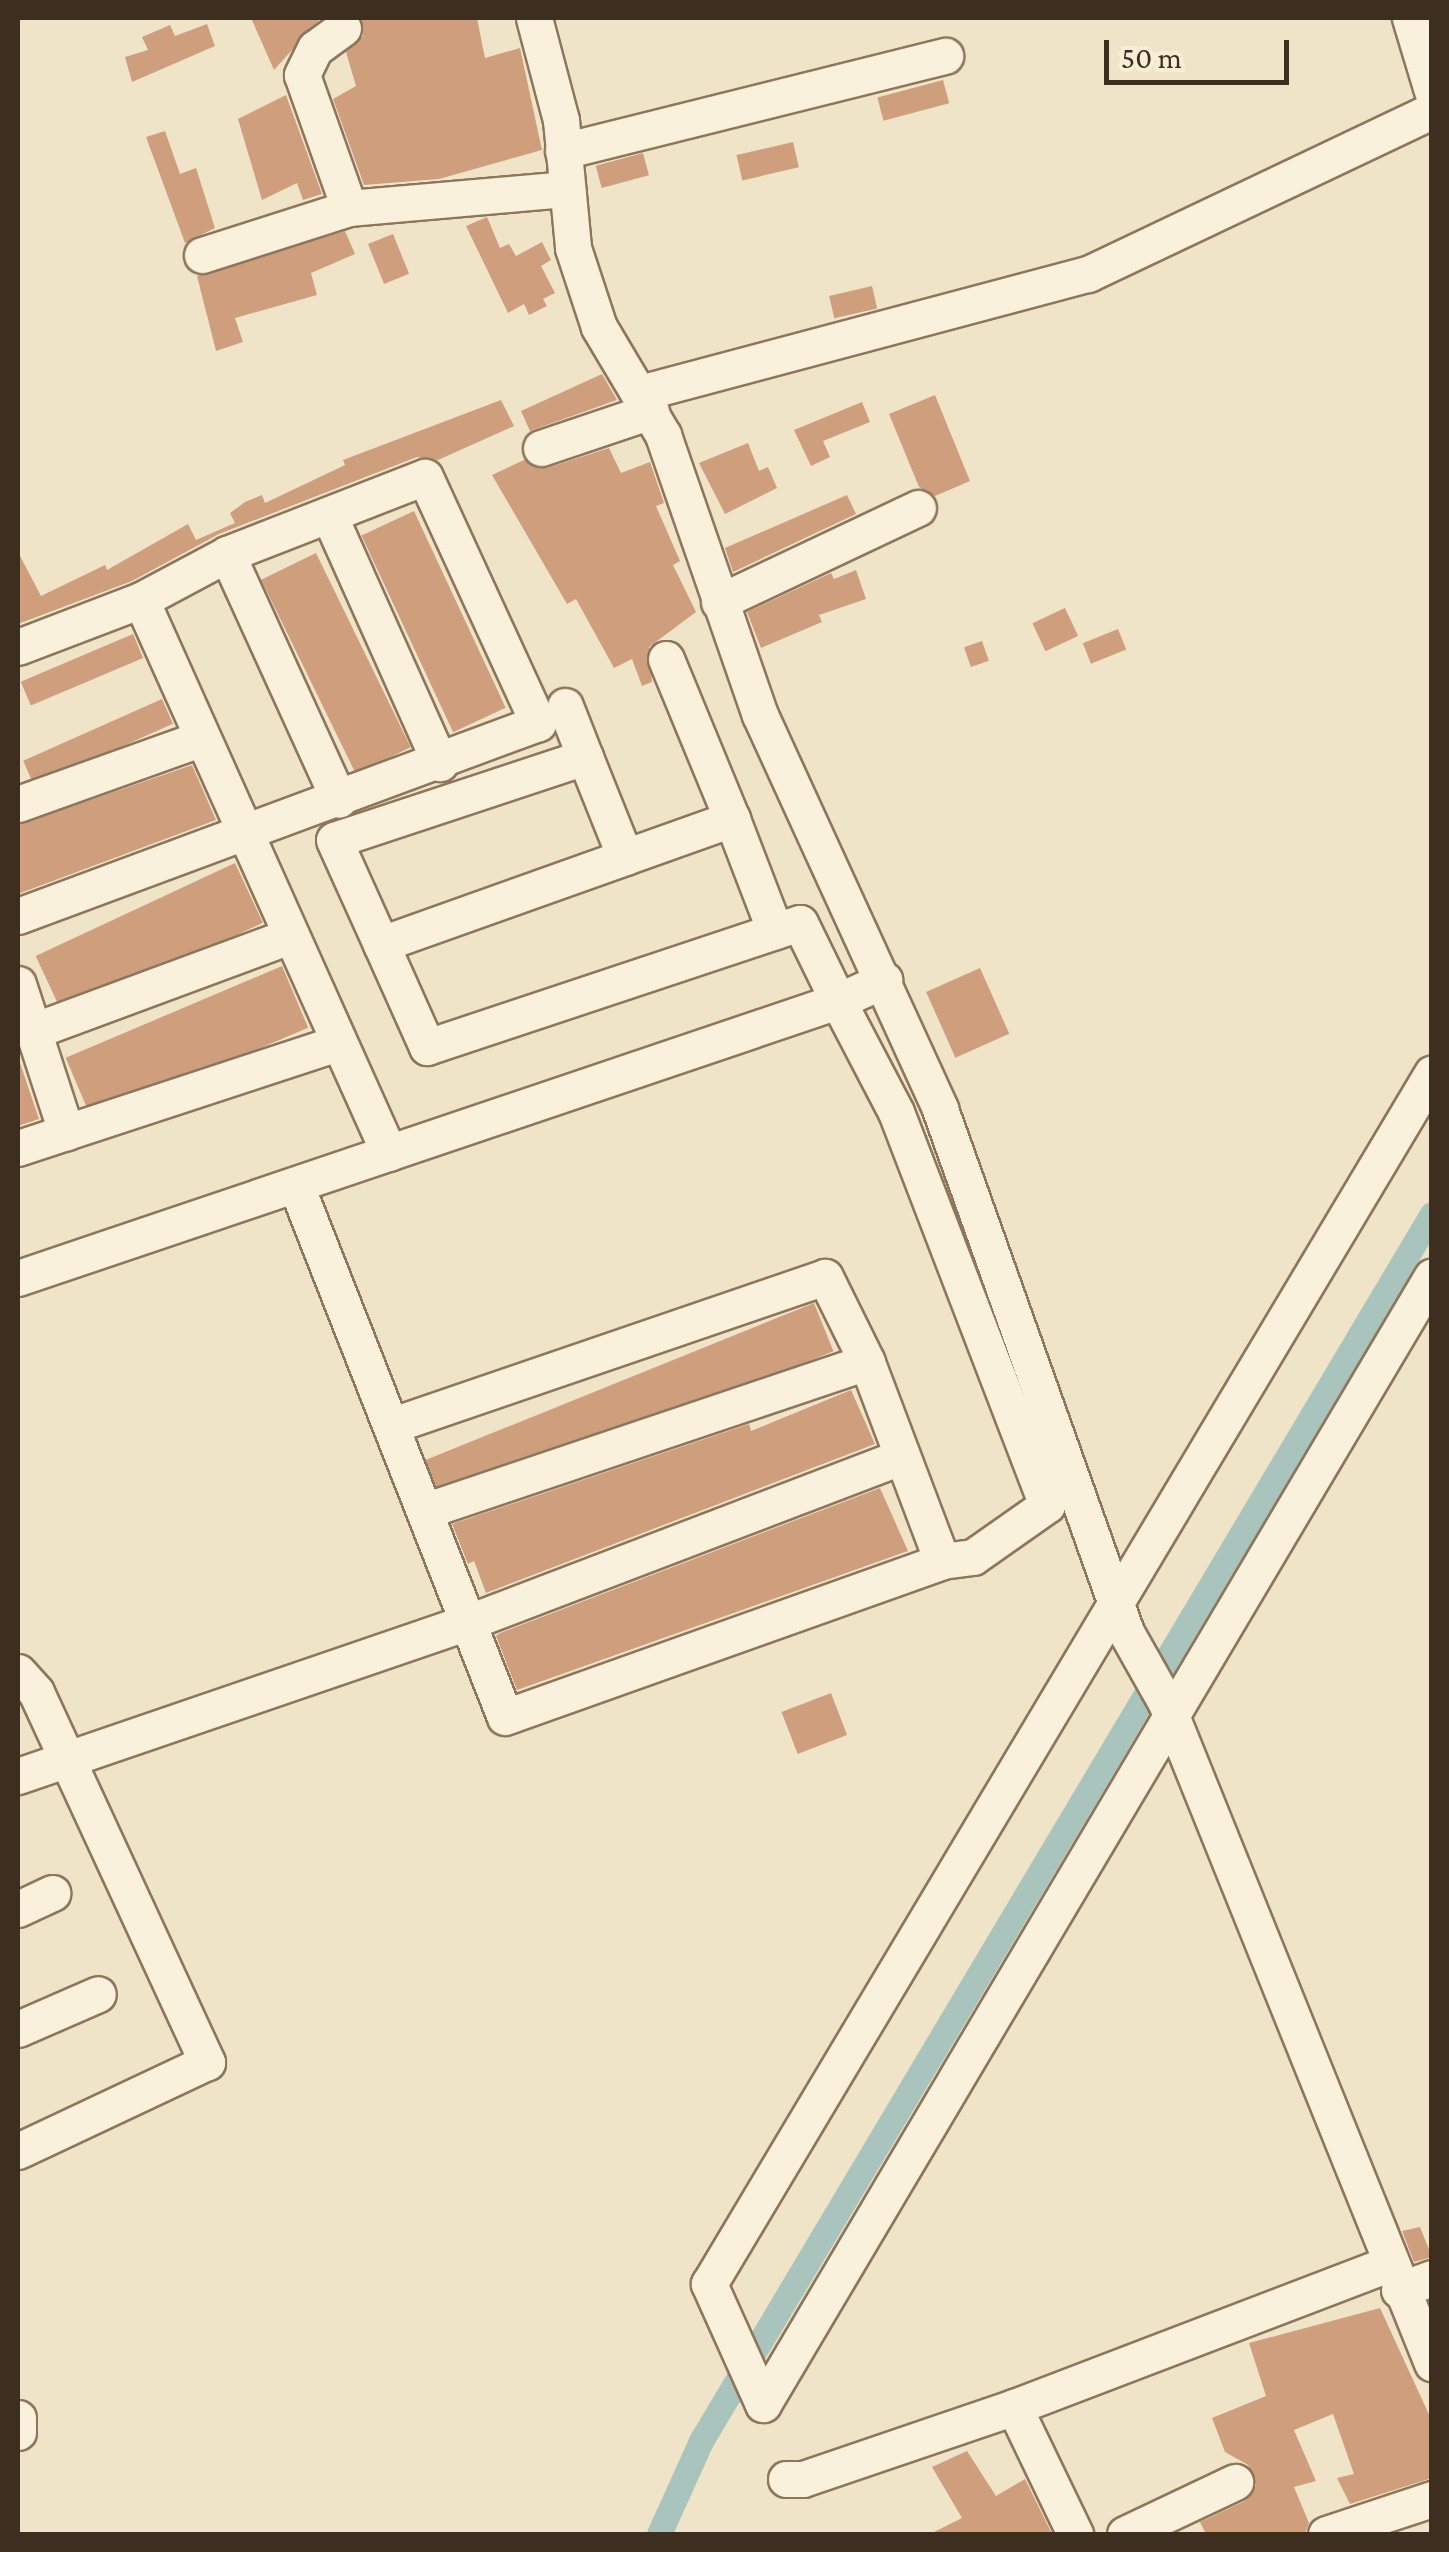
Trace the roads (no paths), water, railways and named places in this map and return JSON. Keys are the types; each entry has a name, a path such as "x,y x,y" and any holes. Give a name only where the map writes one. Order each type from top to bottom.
{"street":[{"path":"534,18 564,151 583,284 599,327 646,402 760,716 884,980 967,1180 1121,1618 1169,1712 1406,2277 1432,2363"},
{"path":"1410,18 1432,91"},
{"path":"342,28 314,48 302,75 349,208"},
{"path":"564,151 945,56"},
{"path":"541,448 646,402 1088,274 1432,111"},
{"path":"202,256 349,208 567,190"},
{"path":"18,646 141,600 227,554 429,478 537,717 535,729 18,916"},
{"path":"719,602 918,508"},
{"path":"329,515 440,764"},
{"path":"227,554 339,800"},
{"path":"141,600 388,1153"},
{"path":"666,659 774,931"},
{"path":"565,706 626,857"},
{"path":"18,804 200,739"},
{"path":"585,757 334,840 428,1047 800,922 896,1112 1048,1505 1101,1562"},
{"path":"381,944 732,819"},
{"path":"33,1031 290,936"},
{"path":"18,1278 297,1188 388,1153 838,1000 884,980"},
{"path":"18,984 66,1132"},
{"path":"18,1148 337,1044"},
{"path":"1432,1073 1121,1618 709,2284 764,2404 1169,1712 1432,1276"},
{"path":"297,1188 428,1510 466,1623 505,1717 942,1561 973,1558 1048,1505"},
{"path":"393,1425 825,1277 867,1362 942,1561"},
{"path":"428,1510 867,1362"},
{"path":"18,1776 466,1623 902,1457"},
{"path":"18,1672 36,1692 207,2062 18,2151"},
{"path":"18,1908 53,1893"},
{"path":"18,2029 98,1994"},
{"path":"786,2479 803,2480 1406,2277"},
{"path":"1014,2407 1075,2534"},
{"path":"18,2418 18,2432"},
{"path":"1125,2534 1235,2482"},
{"path":"1322,2523 1432,2499"}],"waterway":[{"path":"659,2534 701,2441 1432,1214"}]}
